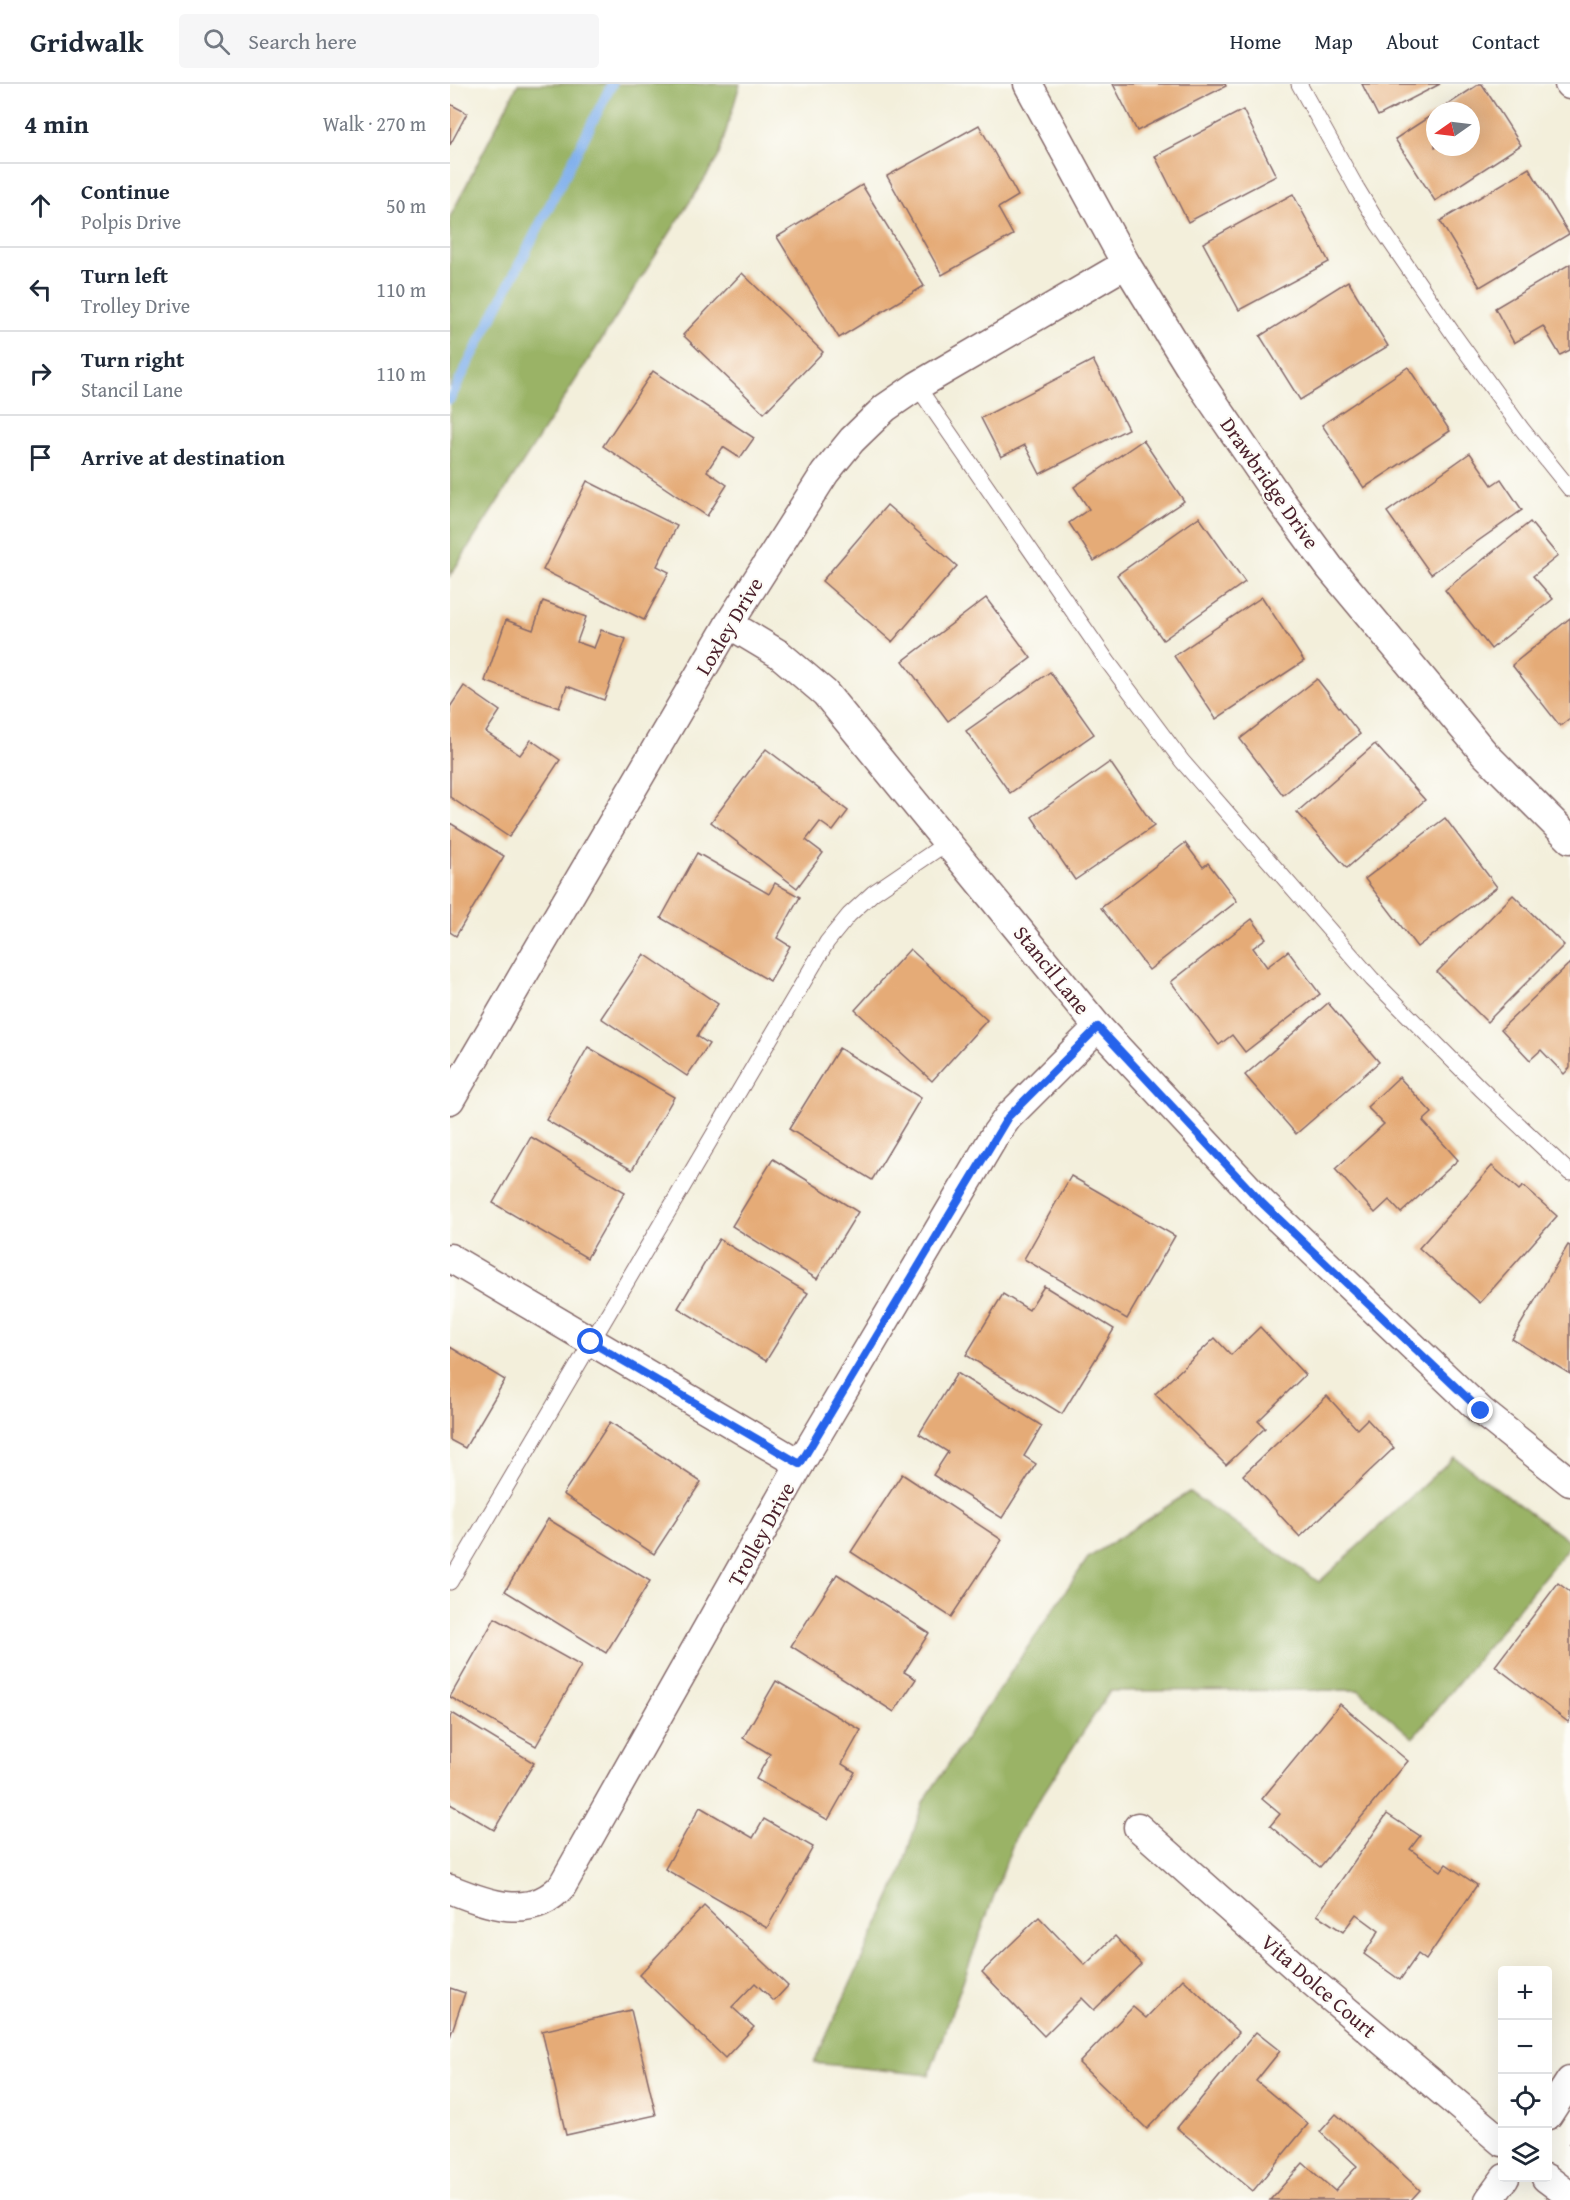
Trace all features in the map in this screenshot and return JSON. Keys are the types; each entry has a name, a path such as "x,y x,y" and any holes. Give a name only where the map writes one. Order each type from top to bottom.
{"street":[{"name":"Drawbridge Drive","path":"1028,84 1126,264 1192,371 1278,497 1330,568 1485,754 1570,840"},
{"name":"Loxley Drive","path":"450,1100 729,624 825,473 852,440 885,408 1126,264"},
{"name":"Stancil Lane","path":"729,624 780,654 825,693 1098,1027 1263,1204 1481,1411 1570,1482"},
{"name":"Trolley Drive","path":"450,1889 479,1900 516,1907 541,1903 553,1896 562,1886 800,1464 1002,1126 1008,1117 1098,1027"},
{"path":"450,1258 800,1464"},
{"name":"Vita Dolce Court","path":"1138,1827 1309,1979 1498,2138"},
{"path":"1552,2109 1570,2081"},
{"path":"1489,2200 1502,2182"},
{"path":"1551,2182 1570,2196"}],"lane":[{"path":"1299,84 1356,187 1398,252 1508,410 1570,489"},
{"path":"917,387 1108,662 1182,760 1372,979 1480,1089 1570,1173"},
{"path":"450,1582 827,942 849,915 873,893 948,842"}],"green space":[{"path":"518,84 740,84 718,158 450,576 450,217"},
{"path":"1454,1457 1570,1542 1570,1545 1413,1738 1358,1690 1110,1691 1016,1835 929,2075 814,2063 899,1878 923,1802 1088,1558 1189,1492 1319,1582"}],"building":[{"path":"1113,84 1225,84 1226,86 1137,131"},
{"path":"1362,84 1440,84 1378,116"},
{"path":"1482,84 1521,145 1435,201 1395,139 1426,119 1426,156 1480,156 1480,102 1452,102"},
{"path":"450,104 467,113 450,145"},
{"path":"1243,110 1276,176 1188,222 1155,156"},
{"path":"979,125 1018,196 998,208 1013,235 942,275 887,176"},
{"path":"1529,168 1569,234 1480,287 1440,221"},
{"path":"862,185 924,286 839,338 777,237"},
{"path":"1293,194 1329,262 1239,310 1203,243"},
{"path":"1570,264 1570,350 1560,355 1543,326 1514,343 1495,308"},
{"path":"742,273 823,352 764,413 683,335"},
{"path":"1348,281 1388,346 1300,400 1260,336"},
{"path":"1093,360 1128,429 1040,474 1025,445 1001,457 981,418"},
{"path":"1408,367 1450,431 1364,488 1322,425"},
{"path":"653,371 754,438 740,458 723,447 707,471 727,485 707,516 603,446"},
{"path":"1143,440 1184,501 1094,561 1069,523 1089,509 1074,487"},
{"path":"1470,453 1492,485 1501,479 1522,510 1431,574 1387,512"},
{"path":"587,481 677,526 657,566 669,572 644,620 543,570"},
{"path":"887,505 957,566 892,642 822,581"},
{"path":"1199,517 1245,582 1163,640 1117,575"},
{"path":"1530,522 1558,556 1533,576 1553,599 1491,649 1445,590"},
{"path":"1262,597 1304,661 1216,719 1174,656"},
{"path":"986,598 1031,658 948,721 903,661"},
{"path":"543,601 586,617 577,642 594,648 601,630 626,639 604,700 567,686 559,708 485,681 506,620 533,630"},
{"path":"1570,618 1570,718 1560,726 1512,665"},
{"path":"1050,672 1094,734 1010,793 966,731"},
{"path":"1317,679 1360,734 1283,795 1240,739"},
{"path":"464,686 500,711 486,732 520,755 531,740 560,760 509,837 450,797 450,707"},
{"path":"1375,744 1425,800 1347,868 1297,812"},
{"path":"766,749 848,811 833,831 820,822 806,840 823,853 797,888 711,822"},
{"path":"1110,762 1154,826 1075,880 1032,817"},
{"path":"1445,818 1497,887 1417,947 1365,879"},
{"path":"450,823 504,856 456,936 450,932"},
{"path":"1185,843 1203,867 1208,863 1237,901 1149,970 1101,908"},
{"path":"697,853 769,894 775,883 800,897 777,938 790,946 770,981 661,918"},
{"path":"1513,895 1564,945 1487,1022 1437,972"},
{"path":"1252,919 1266,938 1253,948 1267,967 1288,951 1320,994 1245,1052 1232,1035 1219,1045 1171,982"},
{"path":"910,949 987,1020 932,1081 855,1010"},
{"path":"644,954 718,1004 697,1036 709,1044 687,1076 601,1018"},
{"path":"1570,963 1570,1068 1564,1074 1541,1050 1530,1060 1501,1029"},
{"path":"1328,1003 1379,1062 1296,1134 1245,1075"},
{"path":"588,1047 674,1097 632,1170 546,1120"},
{"path":"839,1048 921,1098 872,1180 789,1129"},
{"path":"1399,1077 1432,1113 1423,1121 1458,1160 1401,1213 1389,1200 1375,1213 1335,1169 1384,1124 1367,1107"},
{"path":"531,1137 625,1192 587,1258 493,1203"},
{"path":"773,1159 858,1212 817,1279 732,1226"},
{"path":"1492,1166 1519,1190 1523,1186 1557,1216 1480,1303 1419,1248"},
{"path":"1071,1176 1175,1236 1127,1319 1024,1259"},
{"path":"719,1239 808,1293 766,1361 678,1308"},
{"path":"1568,1245 1570,1246 1570,1374 1512,1339"},
{"path":"1044,1286 1114,1329 1062,1414 966,1355 1003,1294 1029,1310"},
{"path":"1260,1327 1305,1375 1258,1421 1265,1428 1226,1465 1155,1394 1215,1338 1231,1355"},
{"path":"450,1347 505,1380 465,1448 450,1440"},
{"path":"957,1373 1042,1426 1024,1456 1036,1464 1002,1518 933,1475 948,1452 919,1434"},
{"path":"1327,1396 1357,1429 1367,1419 1394,1448 1300,1537 1243,1475"},
{"path":"610,1422 701,1482 654,1554 563,1494"},
{"path":"902,1474 1002,1540 951,1617 851,1552"},
{"path":"548,1519 650,1581 606,1653 505,1591"},
{"path":"837,1574 929,1633 904,1672 916,1679 894,1712 791,1646"},
{"path":"1558,1583 1570,1592 1570,1719 1568,1722 1495,1666"},
{"path":"495,1618 581,1666 536,1746 450,1697"},
{"path":"776,1681 861,1730 842,1764 855,1772 828,1820 756,1779 770,1754 743,1738"},
{"path":"1340,1704 1408,1761 1320,1867 1270,1826 1280,1814 1262,1799"},
{"path":"452,1713 534,1763 494,1830 450,1804 450,1717"},
{"path":"700,1807 753,1838 764,1819 813,1847 767,1928 665,1869"},
{"path":"1387,1814 1420,1836 1410,1849 1441,1871 1446,1864 1477,1885 1426,1960 1418,1954 1400,1980 1364,1954 1379,1931 1356,1914 1343,1932 1317,1915"},
{"path":"704,1906 788,1986 774,2001 755,1983 732,2007 754,2027 725,2058 639,1975"},
{"path":"1039,1917 1085,1965 1115,1936 1141,1964 1094,2010 1082,1998 1044,2036 982,1972"},
{"path":"1183,1979 1239,2033 1147,2129 1079,2063 1133,2007 1146,2018"},
{"path":"450,1988 465,1993 450,2037"},
{"path":"631,2010 656,2115 566,2135 542,2031"},
{"path":"1256,2032 1280,2051 1256,2081 1308,2124 1253,2191 1177,2128"},
{"path":"1336,2114 1420,2190 1411,2200 1270,2200 1303,2163 1335,2191 1357,2166 1320,2132"}],"waterway":[{"path":"450,399 612,84"}],"route":[{"path":"591,1342 800,1464 1008,1117 1098,1027 1263,1204 1481,1411"}]}
